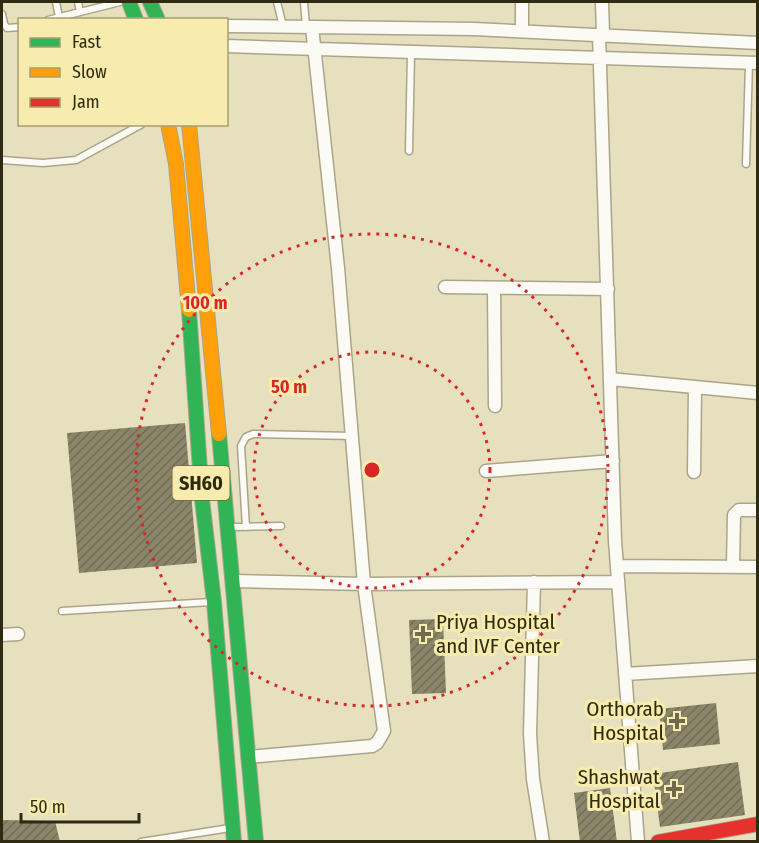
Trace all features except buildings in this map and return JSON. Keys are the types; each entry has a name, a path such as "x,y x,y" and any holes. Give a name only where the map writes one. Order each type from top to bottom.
{"main road":[{"path":"129,2 135,18"},
{"path":"150,2 157,18"},
{"name":"SH60","path":"168,126 176,164 195,380 202,500 214,602 233,835"},
{"name":"SH60","path":"189,126 229,527 256,842"},
{"path":"658,842 758,824"}],"street":[{"path":"522,2 522,31"},
{"path":"602,2 600,58 617,566 638,842"},
{"path":"228,26 474,29 758,43"},
{"path":"248,757 372,746 382,737 384,731 364,584 338,268 314,50 309,27"},
{"path":"228,45 314,50 753,63"},
{"path":"445,287 608,289"},
{"path":"494,288 495,406"},
{"path":"610,379 758,393"},
{"path":"694,472 695,387"},
{"path":"486,471 613,461"},
{"path":"732,567 734,515 739,510 758,510"},
{"path":"617,566 758,567"},
{"path":"234,581 364,584 618,582"},
{"path":"534,582 530,664 530,734 533,778 543,842"},
{"path":"2,635 18,634"},
{"path":"625,674 758,666"}],"lane":[{"path":"56,2 59,17"},
{"path":"78,2 80,12"},
{"path":"55,18 120,2"},
{"path":"277,2 283,27"},
{"path":"304,2 309,27"},
{"path":"2,14 7,28 18,27"},
{"path":"409,151 411,53"},
{"path":"746,164 753,63"},
{"path":"2,160 43,163 76,160 138,126"},
{"path":"246,527 241,446 246,437 253,434 353,436"},
{"path":"229,527 281,526"},
{"path":"62,611 214,602"},
{"path":"141,842 233,835"}],"traffic: fast":[{"path":"129,2 135,18"},
{"path":"150,2 157,18"},
{"path":"189,310 202,499 214,602 234,842"},
{"path":"219,434 256,842"}],"traffic: slow":[{"path":"168,126 176,164 189,310"},
{"path":"189,126 219,434"}],"traffic: jam":[{"path":"658,842 758,824"}],"place":[{"name":"Priya Hospital and IVF Center","path":"423,634"},
{"name":"Orthorab Hospital","path":"677,721"},
{"name":"Shashwat Hospital","path":"674,789"}]}
